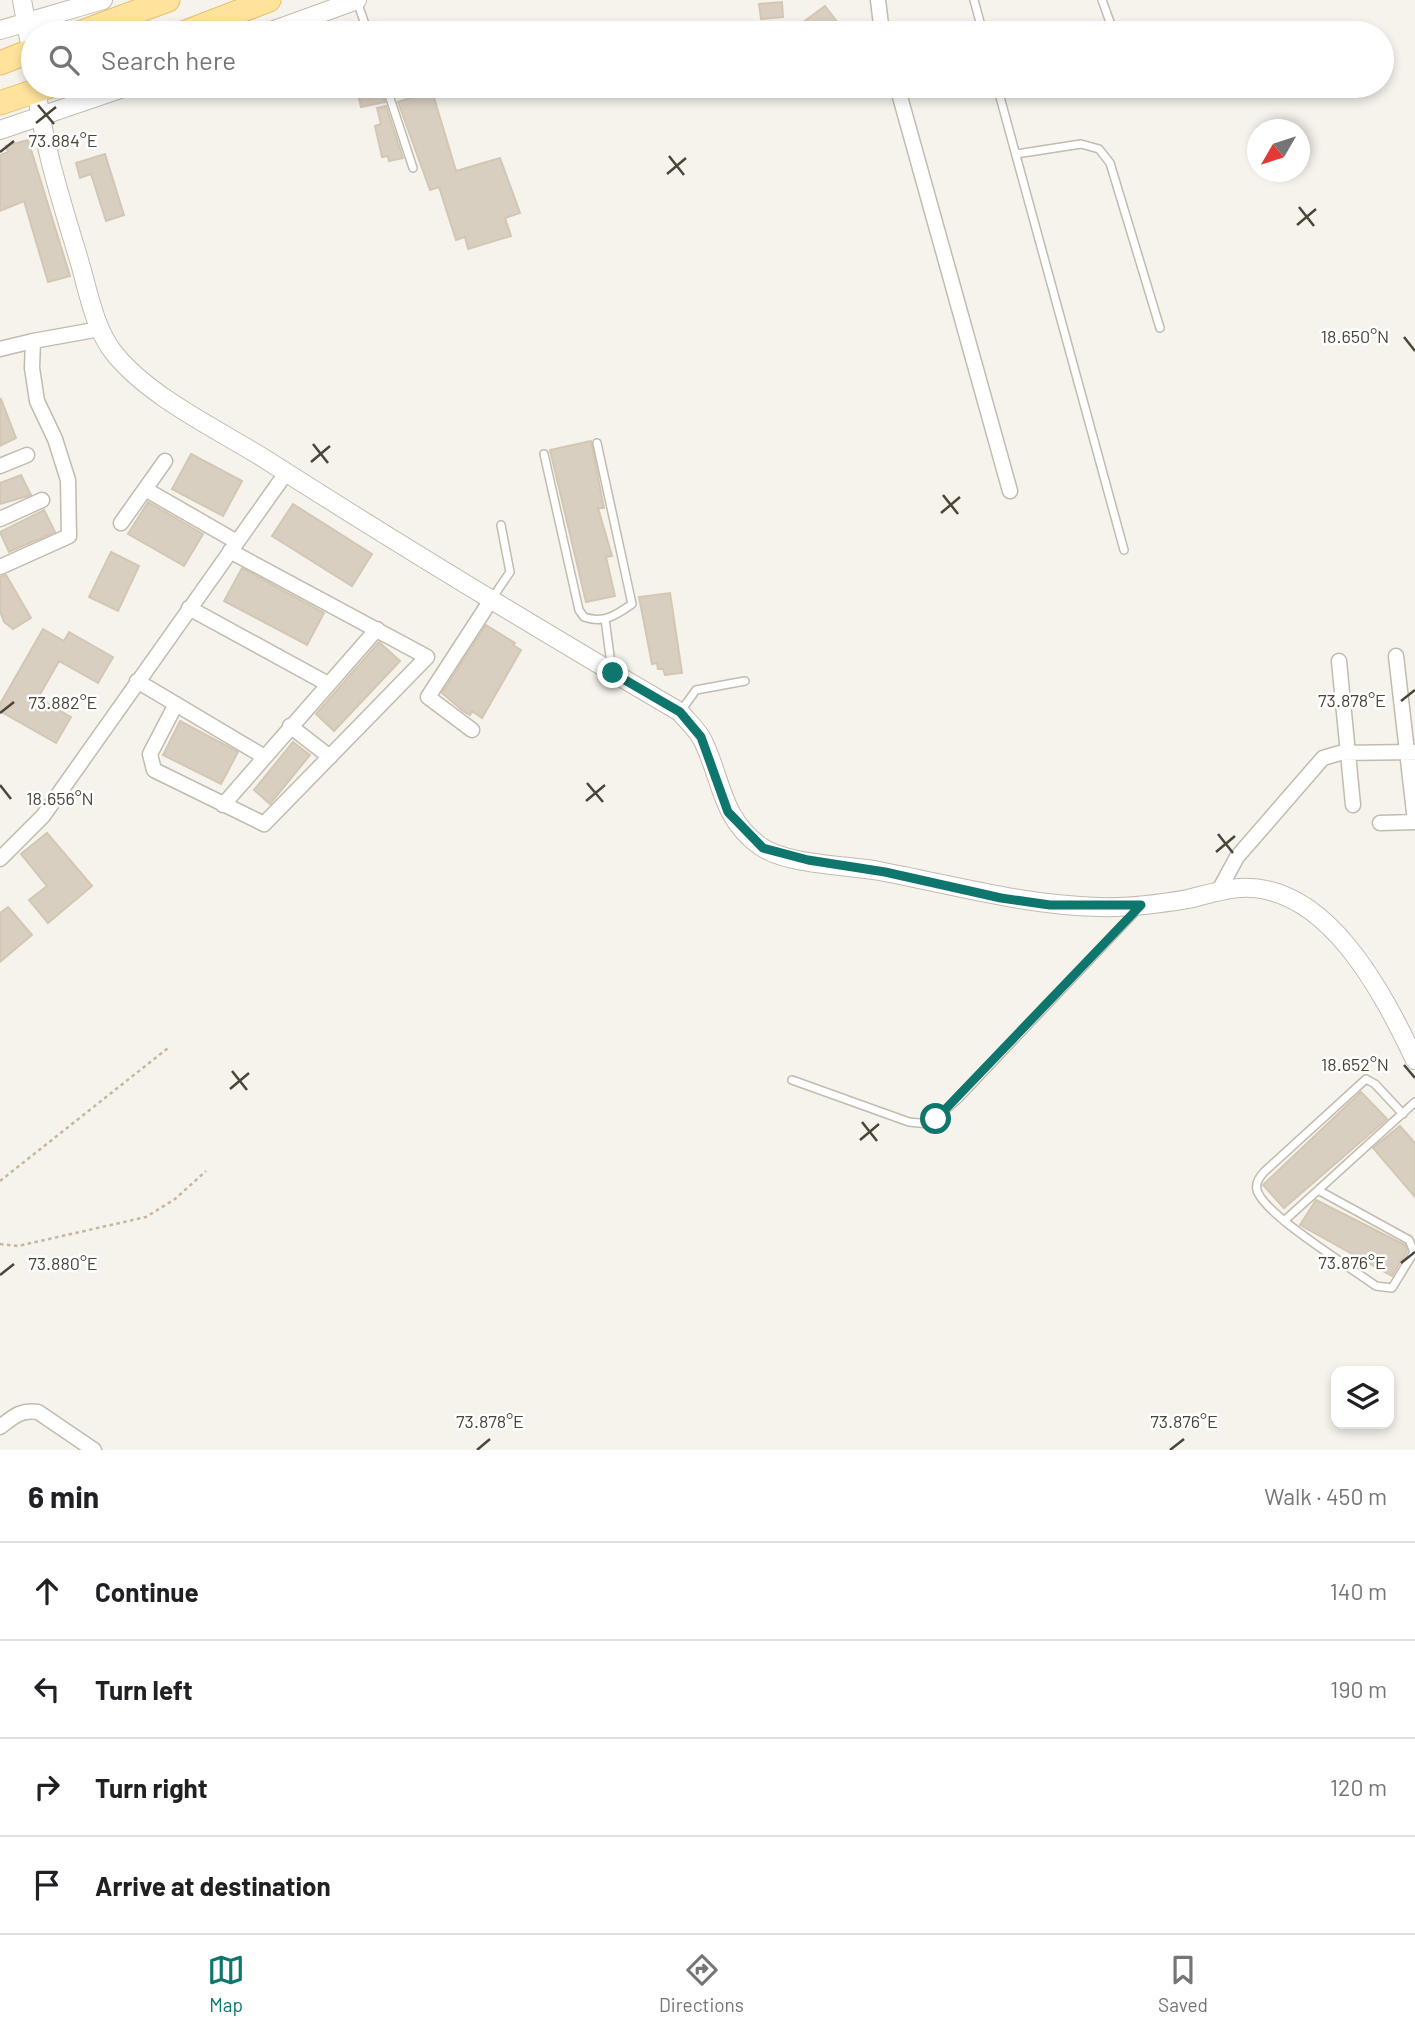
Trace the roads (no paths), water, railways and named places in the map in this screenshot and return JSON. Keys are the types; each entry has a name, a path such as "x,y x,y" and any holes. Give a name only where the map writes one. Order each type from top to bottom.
{"main road":[{"path":"111,21 168,0"},
{"path":"214,21 269,0"},
{"path":"0,63 21,57"},
{"path":"0,103 21,95"}],"street":[{"path":"22,0 27,21"},
{"path":"31,21 103,0"},
{"path":"299,21 357,0"},
{"path":"878,0 881,21"},
{"path":"0,30 21,24"},
{"path":"40,98 39,118 100,329 112,351 152,388 491,600 680,712 701,737 728,812 763,848 808,860 885,872 1001,898 1050,905 1141,905 1240,888 1280,893 1299,901 1322,918 1366,975 1415,1060"},
{"path":"0,130 95,98"},
{"path":"900,98 1010,491"},
{"path":"0,349 100,329"},
{"path":"0,567 69,536 68,480 55,439 37,401 32,368 33,341"},
{"path":"0,466 26,455"},
{"path":"121,523 164,461"},
{"path":"0,859 43,816 286,473"},
{"path":"145,489 233,546 427,657 264,824 163,776 150,762 150,754 176,704"},
{"path":"0,519 42,500"},
{"path":"472,730 428,697 491,600"},
{"path":"189,608 328,684"},
{"path":"223,805 263,756 377,629"},
{"path":"1380,823 1415,822 1411,752 1396,656"},
{"path":"1339,661 1353,806"},
{"path":"137,681 263,756"},
{"path":"290,726 330,757"},
{"path":"1218,892 1237,857 1317,763 1330,754 1411,752"},
{"path":"0,1427 18,1413 27,1410 38,1412 94,1450"}],"lane":[{"path":"357,0 364,21"},
{"path":"974,0 980,21"},
{"path":"1102,0 1110,21"},
{"path":"390,98 413,168"},
{"path":"1000,98 1124,550"},
{"path":"1016,154 1081,144 1098,149 1110,163 1160,328"},
{"path":"544,454 579,610 584,617 605,619 619,615 632,604 597,443"},
{"path":"491,600 510,572 501,525"},
{"path":"605,619 613,673"},
{"path":"680,712 696,690 745,681"},
{"path":"792,1080 909,1122 929,1124 959,1098 1141,905"},
{"path":"1318,1190 1409,1240 1414,1252 1398,1283 1385,1289 1376,1286 1284,1221 1265,1204 1257,1192 1259,1177 1362,1082 1371,1080 1403,1114"},
{"path":"1284,1221 1415,1102"}]}
